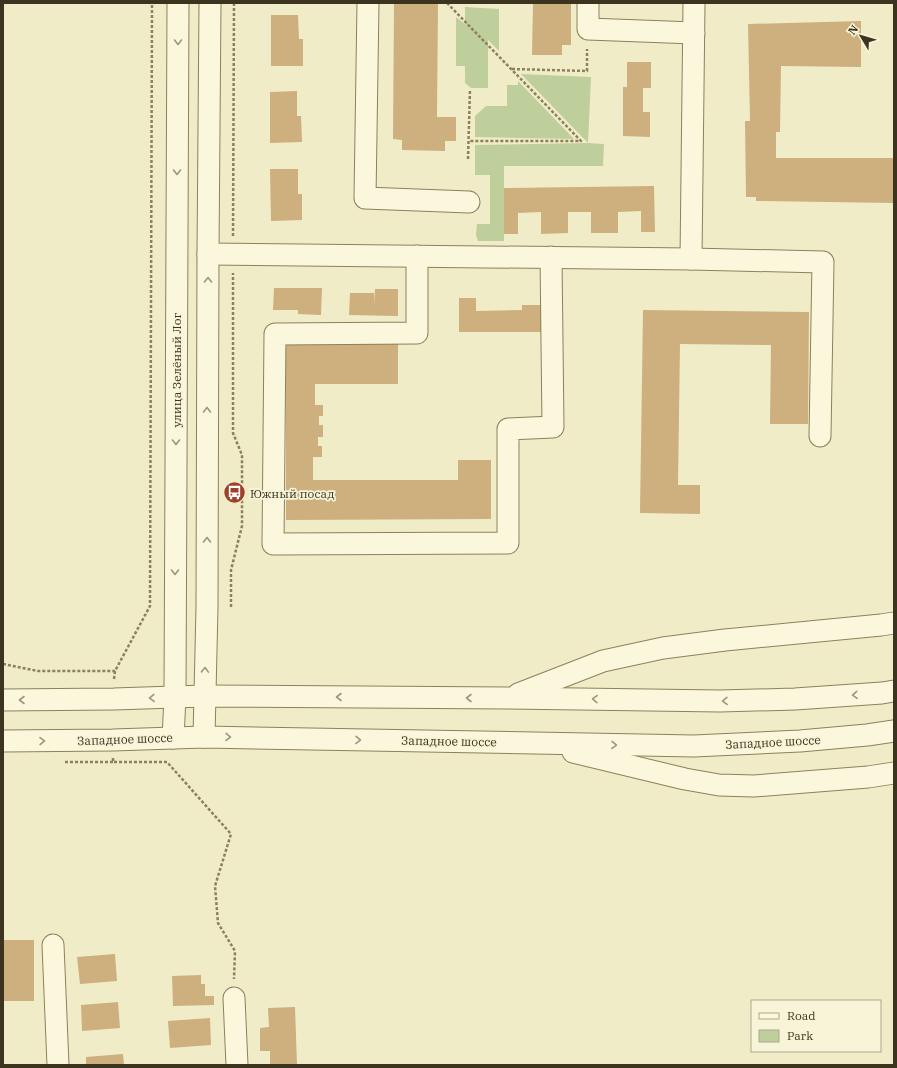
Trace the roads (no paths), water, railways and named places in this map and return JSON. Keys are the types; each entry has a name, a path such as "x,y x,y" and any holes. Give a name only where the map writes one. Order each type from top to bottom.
{"street":[{"name":"улица Зелёный Лог","path":"173,738 175,697 178,3"},
{"path":"204,737 207,607 210,3"},
{"path":"368,3 365,198 469,202"},
{"path":"588,3 588,29 694,33"},
{"path":"691,259 694,3"},
{"path":"208,254 551,257 823,262 820,436"},
{"path":"417,256 417,333 275,334 273,544 508,543 508,429 553,428 551,257"},
{"path":"508,698 603,661 663,648 725,640 894,623"},
{"path":"3,700 114,699 204,696 720,701 796,699 894,691"},
{"name":"Западное шоссе","path":"3,741 204,737 694,746 800,741 894,731"},
{"path":"534,743 685,779 719,785 754,786 868,777 894,773"},
{"path":"53,946 58,1065"},
{"path":"234,998 237,1065"}],"place":[{"name":"Южный посад","path":"235,493"}]}
